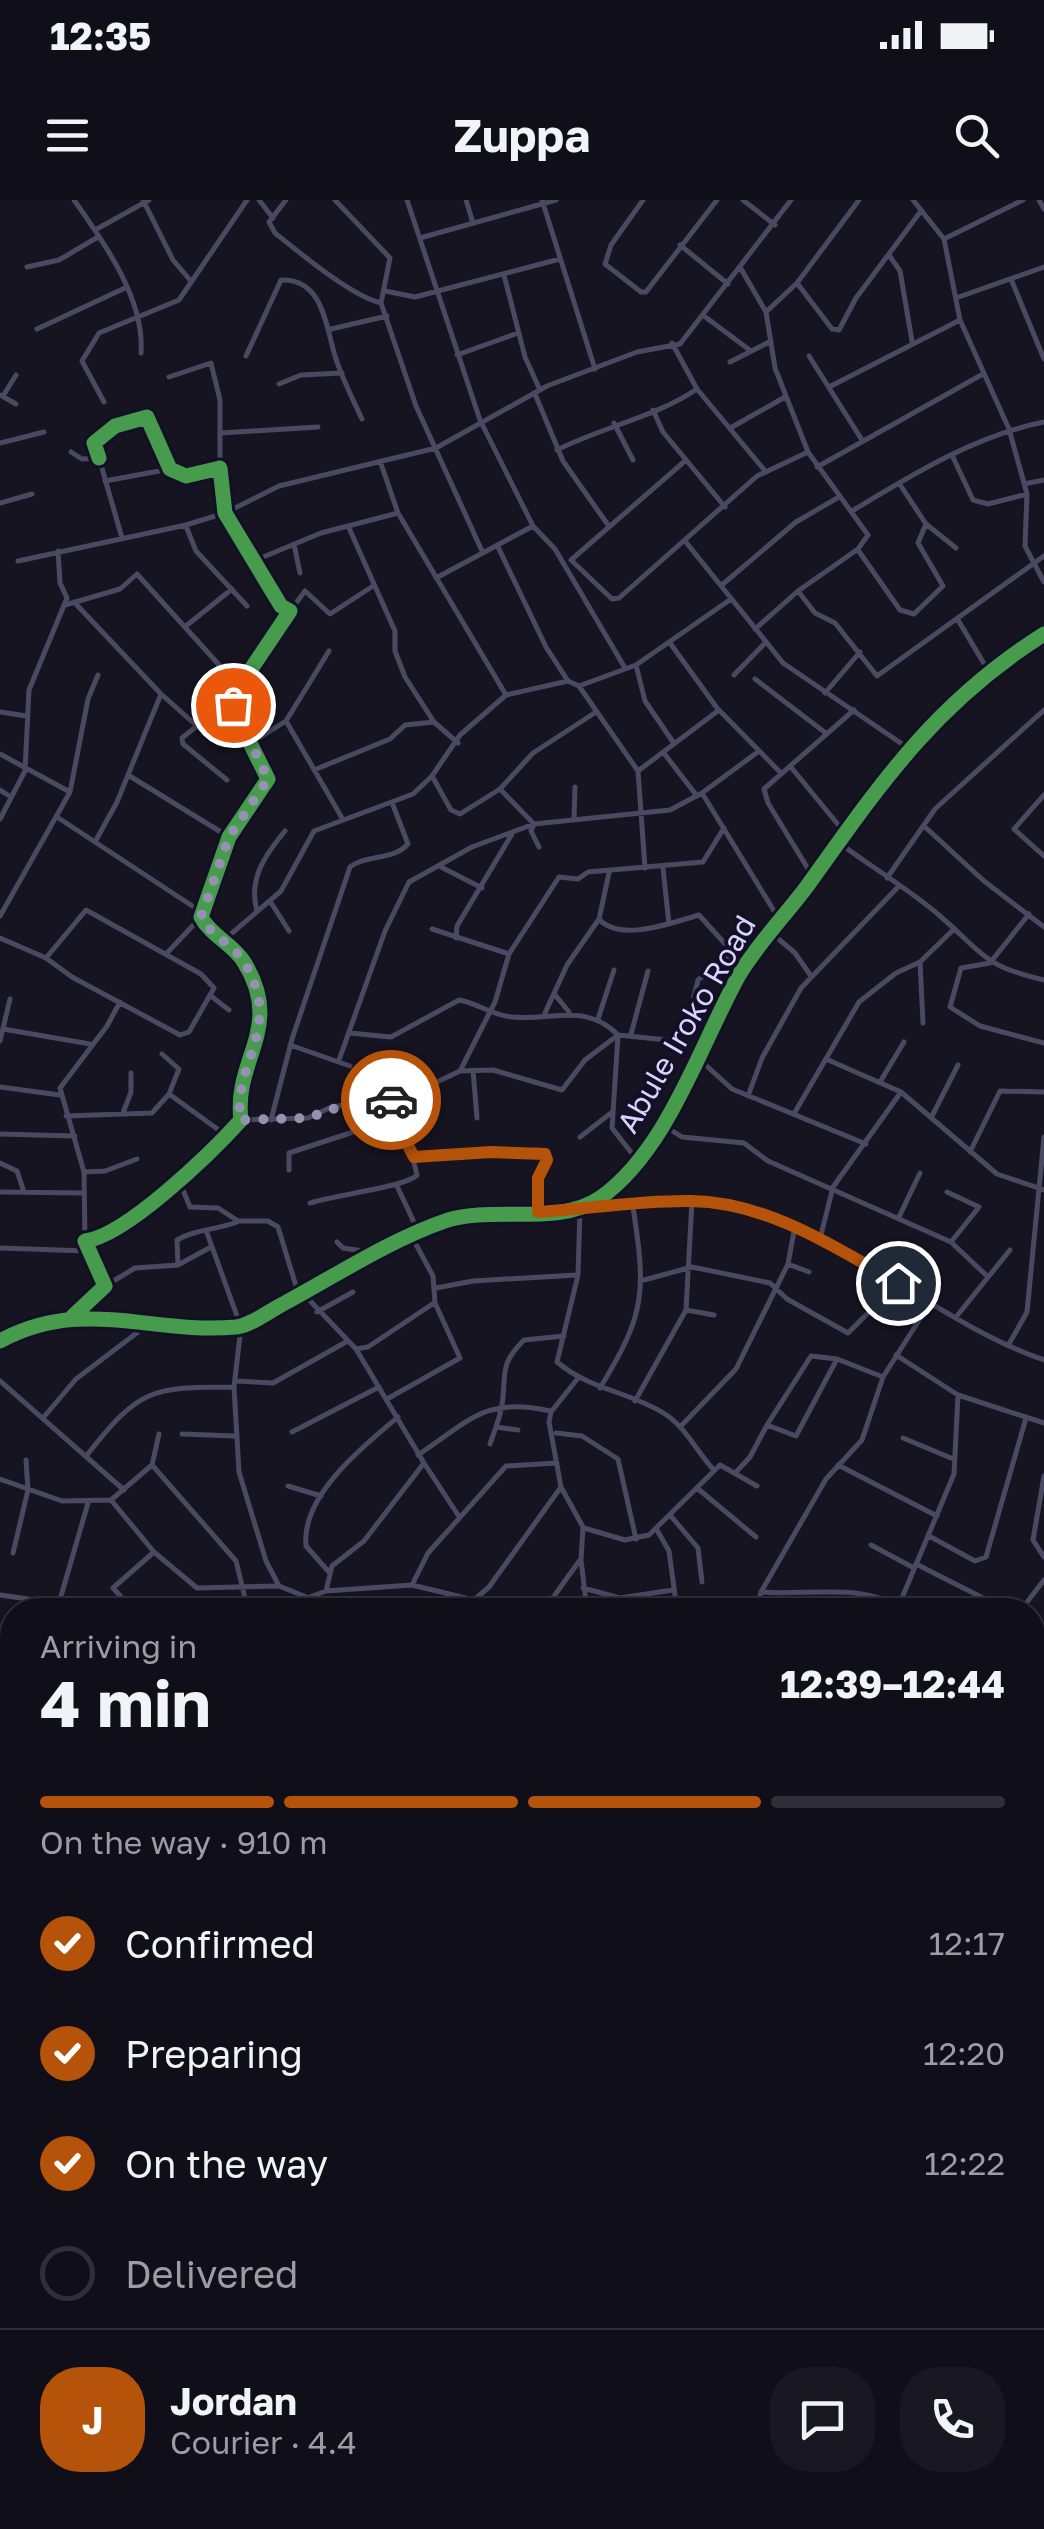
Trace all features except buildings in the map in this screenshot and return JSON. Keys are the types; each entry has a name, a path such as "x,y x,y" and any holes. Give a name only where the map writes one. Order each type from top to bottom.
{"street":[{"path":"74,200 97,234 140,318 141,353"},
{"path":"104,402 82,358 99,333 179,300 247,200"},
{"path":"259,200 274,218"},
{"path":"286,200 269,222 275,234 352,286 362,298 382,304"},
{"path":"335,200 388,254 382,304 416,406 482,551"},
{"path":"407,200 480,420 533,526 568,563 615,600 766,472 808,452"},
{"path":"466,200 473,223"},
{"path":"420,238 556,200"},
{"path":"643,200 605,259 607,268 637,292 646,292 716,200"},
{"path":"743,200 774,225"},
{"path":"18,561 186,525 225,514 279,486 436,448 480,420 538,392 684,341 791,200"},
{"path":"766,312 798,283 859,200"},
{"path":"913,200 944,239 960,320 1009,429 1027,494 1024,536 1044,582"},
{"path":"944,239 1023,200"},
{"path":"1039,200 1044,209"},
{"path":"27,267 60,260 145,201 173,260 190,280"},
{"path":"543,202 595,369"},
{"path":"798,283 832,329 840,330 856,298 922,211"},
{"path":"680,246 728,284"},
{"path":"889,255 898,264 912,341"},
{"path":"385,292 409,297 438,292 560,259"},
{"path":"740,266 766,312 784,398 808,452 868,535 858,550 798,591 754,629"},
{"path":"956,298 1044,267"},
{"path":"504,275 518,332 557,450 582,495 608,525"},
{"path":"1010,277 1044,359"},
{"path":"246,356 255,330 286,278 315,296 331,329 329,338 338,372 362,420"},
{"path":"37,329 125,288"},
{"path":"331,329 387,316"},
{"path":"704,316 751,351"},
{"path":"831,386 912,341 960,320"},
{"path":"456,355 518,332"},
{"path":"730,362 771,341"},
{"path":"672,344 698,389 766,472"},
{"path":"809,356 862,440"},
{"path":"169,376 211,363 219,394 225,514 281,606 290,611"},
{"path":"280,384 297,376 338,372"},
{"path":"817,466 983,374"},
{"path":"16,375 2,396 16,404"},
{"path":"557,450 614,423 676,403 698,389"},
{"path":"732,427 784,398"},
{"path":"652,410 685,461 725,506"},
{"path":"122,538 94,442 115,426 147,416 170,469"},
{"path":"852,511 952,455 1009,429 1044,422"},
{"path":"614,423 633,460"},
{"path":"220,433 318,427"},
{"path":"0,443 44,432"},
{"path":"71,452 82,459 99,458"},
{"path":"952,455 973,500 988,504 1027,494"},
{"path":"380,461 398,513 506,695"},
{"path":"568,563 685,461"},
{"path":"105,481 170,469 186,476 220,468"},
{"path":"1024,484 1044,480"},
{"path":"898,482 926,524 956,548"},
{"path":"0,503 32,494"},
{"path":"723,584 796,522 839,498"},
{"path":"256,560 294,544 398,513"},
{"path":"858,550 900,610 914,614 943,586 918,543 926,524"},
{"path":"186,525 196,551 247,606"},
{"path":"436,578 533,526"},
{"path":"349,528 395,631 395,651 405,677 434,722 458,742"},
{"path":"684,541 723,584 783,663 908,748"},
{"path":"294,544 300,572"},
{"path":"498,547 546,646 568,681 579,686 638,770 645,868"},
{"path":"0,819 25,771 32,681 65,605 58,551"},
{"path":"798,591 860,652 878,676 1044,556"},
{"path":"568,563 625,668"},
{"path":"65,605 120,589 138,574 238,687"},
{"path":"227,780 183,744 182,738 232,707 238,687 305,591 330,614 372,586"},
{"path":"186,626 232,589"},
{"path":"579,686 636,665 731,599"},
{"path":"74,602 160,694 197,726"},
{"path":"958,620 989,672"},
{"name":"Abule Iroko Road","path":"583,1208 638,1161 700,1059 744,966 908,748 989,672 1044,634"},
{"path":"670,643 719,710 780,773"},
{"path":"734,675 765,644"},
{"path":"251,742 286,721 329,651"},
{"path":"824,693 860,652"},
{"path":"636,665 645,701 673,742"},
{"path":"0,916 70,792 88,699 98,675"},
{"path":"755,679 827,734"},
{"path":"224,940 281,891 314,832 342,818 393,805 432,776 485,709 506,695 568,681"},
{"path":"95,842 128,775 160,694"},
{"path":"166,954 202,915 229,837 268,779 232,707"},
{"path":"813,877 764,796 764,789 854,709"},
{"path":"638,770 719,710"},
{"path":"888,878 924,826 991,755 1044,710"},
{"path":"0,712 27,716"},
{"path":"432,776 454,813 460,814 500,789 533,753 596,712"},
{"path":"286,721 342,818"},
{"path":"314,770 390,739 405,726 434,722"},
{"path":"339,1060 403,887 472,848 534,824 670,810 759,750"},
{"path":"664,752 724,828 779,919"},
{"path":"0,754 25,771 70,792"},
{"path":"790,766 846,833"},
{"path":"128,775 229,837"},
{"path":"574,818 575,786"},
{"path":"500,789 534,824"},
{"path":"0,790 11,798"},
{"path":"1044,794 1014,829 1044,856"},
{"path":"271,1120 290,1046 350,867 358,860 402,851 408,844 393,805"},
{"path":"57,818 202,915 244,961 262,1021 239,1087 240,1120 228,1137 106,1236 85,1241"},
{"path":"534,824 531,831 540,847"},
{"path":"924,826 984,881 1044,927"},
{"path":"460,1071 488,1012 508,954 559,876 574,880 588,872 703,862 724,828"},
{"path":"257,911 254,899 258,873 285,831"},
{"path":"456,938 458,926 512,834"},
{"path":"837,842 954,930 990,963 1006,972 1044,980"},
{"path":"441,867 483,888"},
{"path":"663,868 669,925"},
{"path":"545,1014 567,965 599,919 609,872"},
{"path":"748,1096 762,1058 811,976 898,887"},
{"path":"270,901 289,931"},
{"path":"0,938 46,958 185,1036 211,996 211,980 86,910 46,958"},
{"path":"1028,914 990,963 961,968 950,1007 980,1026 1044,1043"},
{"path":"599,919 618,928 669,925 699,915 744,966"},
{"path":"432,929 508,954"},
{"path":"795,1112 858,1002 896,973 920,962 954,930"},
{"path":"769,931 795,953 811,976"},
{"path":"688,1015 698,980 733,952"},
{"path":"920,962 924,1023"},
{"path":"598,1018 614,970"},
{"path":"631,1034 648,971"},
{"path":"211,996 230,1010"},
{"path":"556,996 569,1012"},
{"path":"0,1042 10,999"},
{"path":"349,1034 391,1037 460,1000 512,1018 569,1012 598,1018 618,1035 618,1090 611,1113 612,1128 638,1161"},
{"path":"104,1286 87,1252 84,1172 60,1088 120,1002"},
{"path":"3,1029 90,1044"},
{"path":"240,1120 308,1118 371,1098 396,1102 460,1071 493,1070 562,1090 585,1060 618,1035 667,1040"},
{"path":"880,1082 904,1042"},
{"path":"290,1046 350,1066"},
{"path":"66,1116 146,1116 169,1094 180,1069 162,1054"},
{"path":"700,1059 732,1089 866,1144"},
{"path":"826,1059 901,1092 1006,1179 1040,1189"},
{"path":"932,1116 958,1065"},
{"path":"472,1070 477,1118"},
{"path":"124,1113 131,1092 130,1073"},
{"path":"0,1086 60,1095"},
{"path":"970,1152 1000,1091 1044,1092"},
{"path":"820,1240 834,1187 901,1092"},
{"path":"169,1094 228,1137"},
{"path":"396,1102 394,1119 417,1168"},
{"path":"580,1136 611,1113"},
{"path":"289,1170 289,1153 394,1119"},
{"path":"661,1124 682,1137 753,1146 768,1161 951,1242 988,1277"},
{"path":"0,1134 75,1136"},
{"path":"1009,1344 1026,1312 1044,1137"},
{"path":"414,1157 540,1150 547,1160 538,1178 538,1212"},
{"path":"84,1172 105,1171 137,1159"},
{"path":"310,1203 412,1181 424,1159"},
{"path":"0,1163 17,1170 24,1193"},
{"path":"899,1217 920,1173"},
{"path":"179,1180 190,1208 218,1208 238,1222"},
{"path":"387,1399 460,1358 435,1303 436,1288 397,1186"},
{"path":"0,1192 84,1193"},
{"path":"947,1192 979,1206 951,1242"},
{"path":"0,1342 35,1326 72,1317 142,1320 196,1330 241,1327 416,1235 457,1218 692,1201 795,1226 956,1317 1044,1360"},
{"path":"635,1401 686,1310 692,1266 692,1201"},
{"path":"600,1388 632,1325 644,1280 633,1206"},
{"path":"583,1208 578,1275 557,1362 578,1378 664,1413 712,1468"},
{"path":"178,1265 177,1240 193,1231 207,1233 238,1222 268,1221 278,1226 286,1262 302,1294 356,1349 458,1516"},
{"path":"680,1427 730,1379 788,1264 795,1226"},
{"path":"207,1233 241,1327 234,1384 238,1472 266,1561 280,1586"},
{"path":"338,1242 343,1248 373,1250 377,1255"},
{"path":"72,1317 104,1286 135,1268 178,1265 211,1246"},
{"path":"0,1248 87,1252"},
{"path":"956,1317 1010,1250"},
{"path":"788,1264 810,1272"},
{"path":"644,1280 692,1266 776,1286 787,1299 848,1332 868,1313"},
{"path":"436,1288 472,1281 578,1275"},
{"path":"316,1312 352,1292"},
{"path":"759,1598 838,1466 862,1440 883,1377 931,1302"},
{"path":"356,1349 368,1347 435,1303"},
{"path":"686,1310 714,1315"},
{"path":"44,1418 76,1379 138,1332 142,1320"},
{"path":"490,1444 502,1405 502,1372 510,1355 524,1340 564,1336"},
{"path":"86,1455 113,1420 156,1390 273,1382 346,1342"},
{"path":"896,1355 958,1394 1044,1423"},
{"path":"737,1471 750,1457 811,1356 837,1359 883,1377"},
{"path":"767,1424 796,1436 837,1359"},
{"path":"578,1378 551,1412 561,1487 583,1527 580,1560 585,1598"},
{"path":"0,1381 124,1490"},
{"path":"292,1432 379,1387"},
{"path":"905,1598 954,1474 951,1458 958,1394"},
{"path":"418,1455 486,1410 502,1405 551,1412"},
{"path":"328,1571 306,1546 309,1513 398,1417"},
{"path":"928,1536 974,1561 986,1557 1026,1418"},
{"path":"496,1427 518,1430"},
{"path":"555,1433 582,1436 618,1459 636,1539"},
{"path":"0,1479 62,1501 110,1500 152,1465 159,1434"},
{"path":"182,1434 234,1436"},
{"path":"903,1438 951,1458"},
{"path":"12,1553 28,1490 26,1460"},
{"path":"326,1591 328,1571 364,1541 424,1463"},
{"path":"412,1585 428,1553 506,1466 556,1464"},
{"path":"583,1527 612,1538 636,1539 657,1530 712,1468 724,1464 757,1486"},
{"path":"152,1465 236,1561 247,1598"},
{"path":"838,1466 937,1516"},
{"path":"1044,1476 1032,1540 1044,1557"},
{"path":"288,1486 321,1496"},
{"path":"472,1598 490,1587 561,1487"},
{"path":"697,1488 756,1537"},
{"path":"110,1500 154,1552 197,1588 280,1586 309,1598 326,1591 412,1585 461,1598"},
{"path":"60,1598 88,1502"},
{"path":"670,1515 698,1548 702,1582"},
{"path":"657,1530 669,1551 675,1598"},
{"path":"871,1545 983,1598"},
{"path":"122,1598 113,1588 154,1552"},
{"path":"553,1598 580,1560"},
{"path":"583,1588 620,1598 674,1590"},
{"path":"761,1592 849,1591 870,1598"}],"cycle path":[{"path":"72,1317 105,1286 85,1241 102,1236 145,1209 241,1120 244,1079 259,1025 260,1006 244,962 201,917 229,837 268,779 232,707 239,687 290,611 281,606 225,513 220,468 186,476 170,469 147,417 115,426 94,443 99,458"},
{"path":"0,1341 31,1328 89,1319 205,1328 242,1326 383,1248 445,1221 484,1215 565,1212 600,1198 624,1178 664,1125 739,975 860,812 941,717 971,688 1044,634"}],"way so far":[{"path":"233,705 268,779 229,837 201,917 244,961 260,1008 260,1034 239,1087 240,1120 308,1118 329,1108 371,1098 391,1100"}],"route":[{"path":"391,1100 396,1102 394,1119 408,1138 414,1157 540,1150 547,1160 538,1178 538,1212 692,1201 729,1207 795,1226 898,1283"}]}
